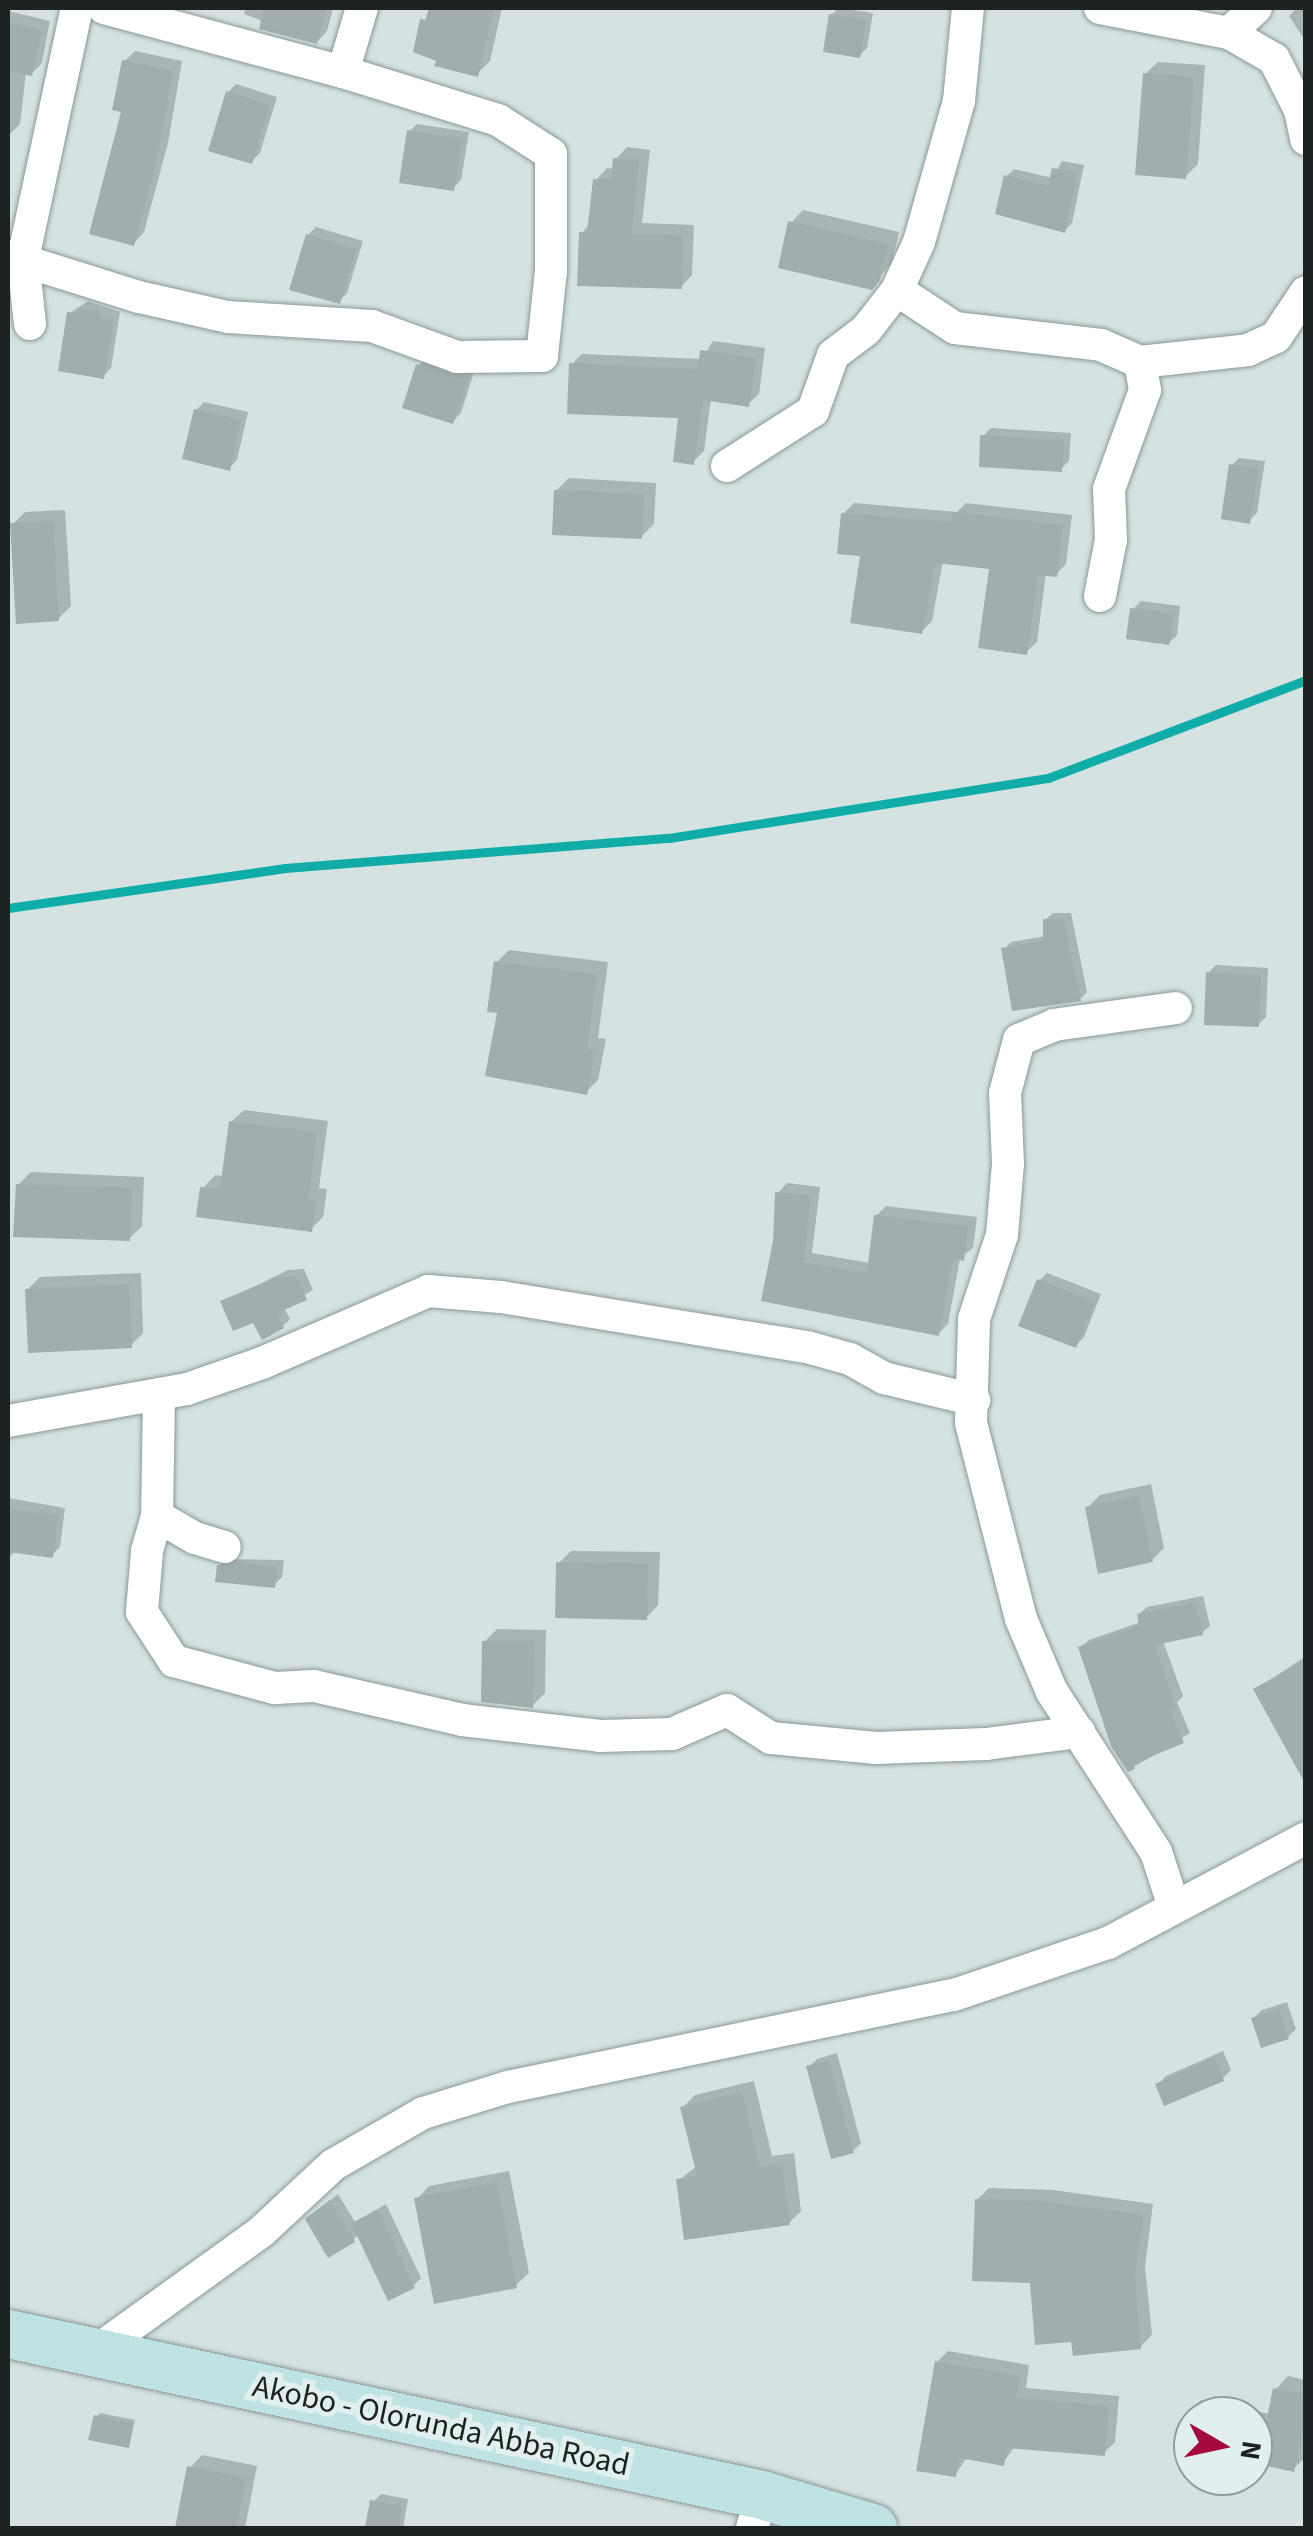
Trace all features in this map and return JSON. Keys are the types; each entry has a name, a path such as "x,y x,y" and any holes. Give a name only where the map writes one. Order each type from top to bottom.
{"main road":[{"name":"Akobo - Olorunda Abba Road","path":"8,2334 96,2350 757,2512 873,2528"}],"street":[{"path":"30,324 15,257 77,8"},
{"path":"15,257 139,296 228,317 372,326 456,357 542,356 550,270 551,154 498,120 342,72 104,8"},
{"path":"342,72 362,8"},
{"path":"727,466 813,411 833,355 866,330 897,290 919,242 959,101 968,8"},
{"path":"1100,8 1229,33 1274,59 1300,110 1306,139"},
{"path":"1229,33 1256,8"},
{"path":"897,290 955,328 1102,346 1140,362 1248,350 1276,338 1306,292"},
{"path":"1100,596 1111,540 1109,489 1145,390 1140,362"},
{"path":"1174,1907 1156,1852 1052,1692 1021,1619 971,1423 974,1320 1002,1235 1008,1164 1005,1093 1019,1040 1054,1025 1176,1008"},
{"path":"8,1421 158,1394 262,1363 428,1291 520,1300 807,1347 850,1359 884,1378 974,1400"},
{"path":"158,1394 158,1516 147,1552 142,1612 174,1661 275,1688 314,1686 462,1720 600,1736 672,1734 726,1710 772,1738 877,1748 986,1744 1078,1732"},
{"path":"158,1516 195,1538 225,1547"},
{"path":"96,2350 261,2232 332,2165 423,2113 508,2086 954,1995 1108,1942 1306,1838"}],"building":[{"path":"264,8 326,8 317,44 259,29"},
{"path":"429,8 494,8 478,77 434,66 436,61 413,52 420,19 426,20"},
{"path":"829,14 866,20 860,58 823,52"},
{"path":"8,23 42,30 32,76 8,71"},
{"path":"122,60 173,71 158,156 134,246 89,234 121,112 112,110"},
{"path":"1143,73 1194,77 1186,179 1135,175"},
{"path":"226,91 270,105 252,164 208,151"},
{"path":"407,130 462,139 454,191 399,183"},
{"path":"613,158 639,160 632,234 683,235 682,289 577,286 579,232 587,232 593,179 611,180"},
{"path":"1052,168 1077,172 1065,233 995,214 1004,175 1048,186"},
{"path":"788,221 888,244 880,280 872,290 778,268"},
{"path":"306,234 356,249 340,304 289,290"},
{"path":"78,308 99,311 98,317 114,320 104,379 58,371 67,312 77,313"},
{"path":"700,350 756,358 749,407 703,400 694,465 673,462 678,418 567,414 569,363 698,369"},
{"path":"416,364 469,377 453,424 402,408"},
{"path":"194,409 241,420 230,471 182,459"},
{"path":"980,435 1064,440 1062,472 979,467"},
{"path":"1229,464 1258,469 1250,524 1221,519"},
{"path":"554,490 644,494 642,539 552,535"},
{"path":"953,512 1063,525 1057,577 1038,575 1027,655 978,648 989,569 936,563 922,634 850,623 860,556 837,554 841,513 952,522"},
{"path":"53,521 59,621 16,624 10,523"},
{"path":"1130,608 1174,614 1169,645 1126,639"},
{"path":"1043,919 1064,919 1081,1001 1012,1011 1001,948 1043,941"},
{"path":"494,961 597,974 587,1050 595,1051 587,1095 485,1076 497,1013 487,1012"},
{"path":"1206,972 1261,975 1259,1027 1204,1025"},
{"path":"229,1121 317,1132 308,1200 316,1201 312,1232 196,1217 200,1187 220,1189"},
{"path":"16,1184 132,1188 130,1241 13,1237"},
{"path":"775,1192 811,1196 804,1262 852,1271 867,1272 874,1215 968,1226 964,1261 953,1259 939,1336 761,1301 773,1241"},
{"path":"297,1276 307,1300 277,1313 284,1328 262,1340 253,1323 233,1331 220,1301 278,1277"},
{"path":"1037,1279 1095,1302 1076,1348 1018,1326"},
{"path":"129,1284 132,1348 28,1353 25,1289"},
{"path":"1139,1496 1153,1562 1098,1574 1085,1507"},
{"path":"8,1509 58,1515 53,1558 8,1552"},
{"path":"237,1562 278,1567 275,1588 215,1582 217,1565"},
{"path":"556,1562 648,1564 647,1620 555,1618"},
{"path":"1196,1602 1203,1635 1155,1645 1176,1706 1170,1709 1184,1743 1133,1764 1135,1769 1128,1772 1111,1746 1078,1647 1139,1626 1137,1614"},
{"path":"482,1641 534,1641 533,1708 481,1702"},
{"path":"1306,1660 1306,1785 1253,1689"},
{"path":"1279,2009 1289,2039 1261,2048 1251,2018"},
{"path":"1215,2057 1224,2081 1164,2106 1155,2084"},
{"path":"829,2060 854,2153 831,2159 806,2066"},
{"path":"742,2092 760,2167 782,2164 790,2225 684,2240 676,2179 697,2176 680,2107"},
{"path":"497,2182 517,2288 434,2304 414,2198"},
{"path":"975,2199 1040,2201 1143,2215 1135,2280 1141,2349 1073,2356 1071,2342 1035,2345 1030,2283 972,2281"},
{"path":"330,2200 355,2242 328,2258 305,2219"},
{"path":"378,2210 415,2288 388,2301 351,2223"},
{"path":"935,2361 1020,2376 1016,2398 1109,2406 1105,2456 1007,2448 1004,2466 959,2458 956,2477 916,2471"},
{"path":"1273,2388 1306,2394 1306,2419 1294,2472 1273,2467"},
{"path":"94,2415 134,2423 129,2448 88,2440"},
{"path":"187,2466 246,2478 236,2528 175,2528"},
{"path":"370,2500 402,2506 398,2528 365,2528"}],"waterway":[{"path":"8,908 285,868 669,838 1048,778 1306,680"}]}
